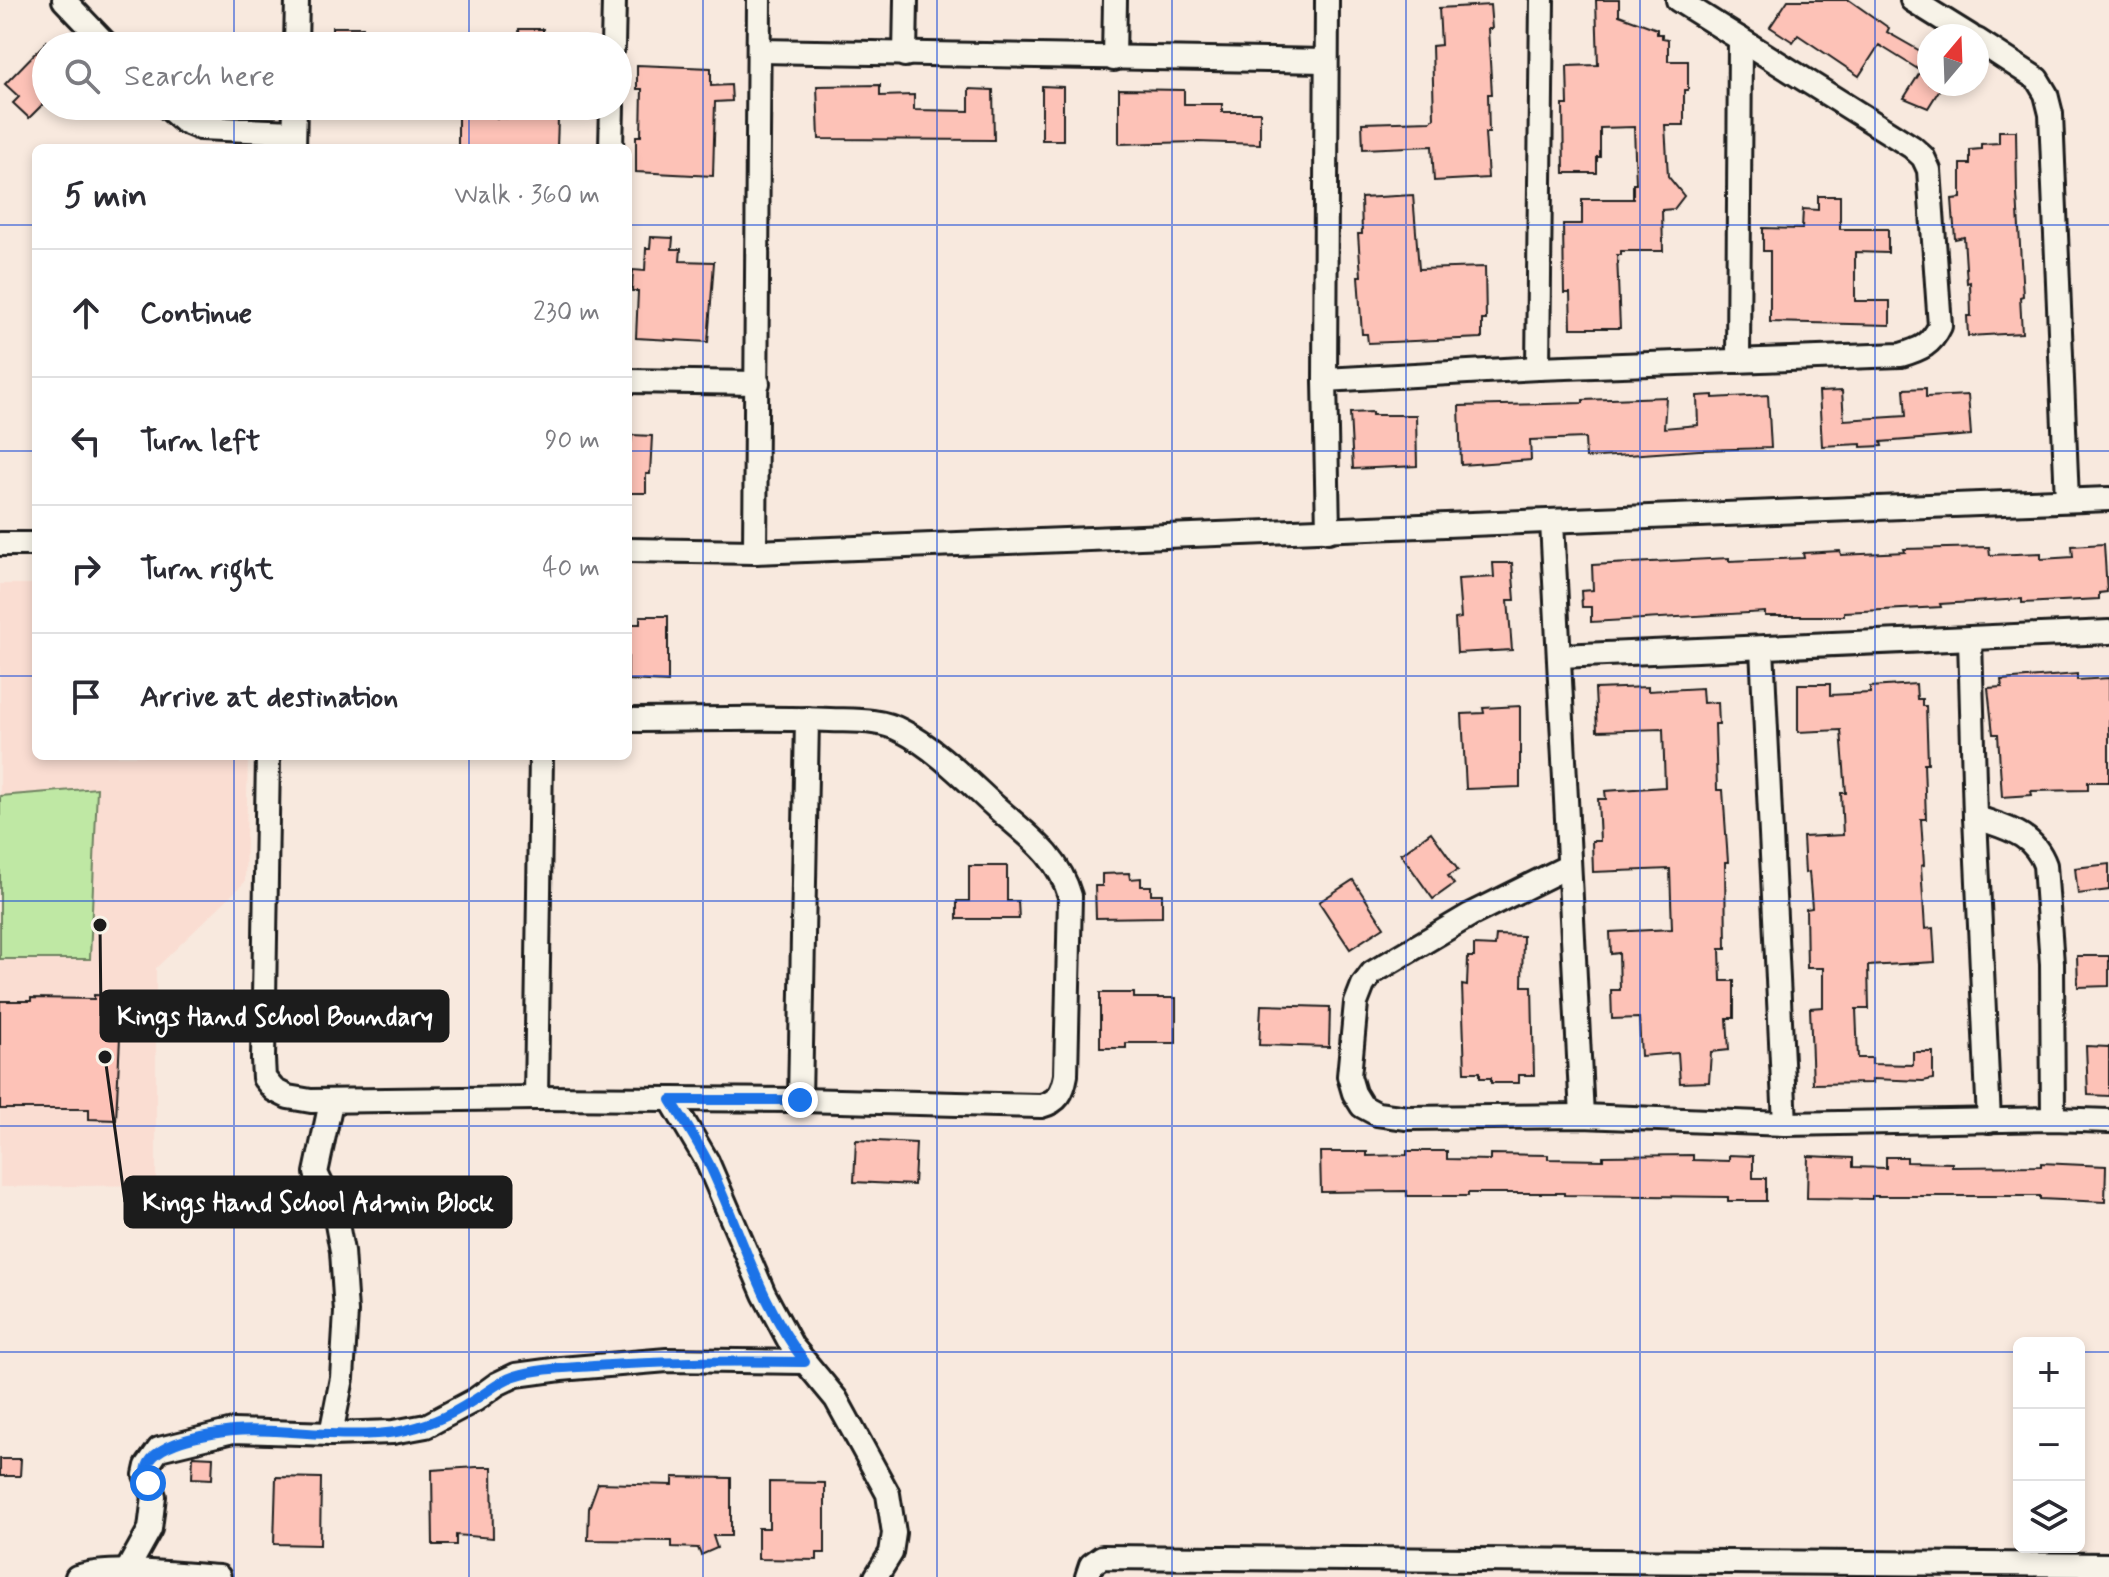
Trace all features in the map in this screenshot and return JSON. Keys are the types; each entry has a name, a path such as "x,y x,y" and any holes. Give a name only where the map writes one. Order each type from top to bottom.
{"street":[{"path":"64,0 95,32"},
{"path":"296,32 297,0"},
{"path":"613,32 614,0"},
{"path":"755,552 759,0"},
{"path":"905,55 906,0"},
{"path":"1114,59 1115,0"},
{"path":"1327,0 1325,380 1328,531"},
{"path":"1538,368 1542,0"},
{"path":"1325,380 1538,368 1901,355 1919,350 1932,341 1940,326 1929,170 1923,157 1912,147 1678,0"},
{"path":"1912,0 1951,24"},
{"path":"1738,361 1740,39"},
{"path":"1989,48 2037,79 2046,94 2051,114 2067,500"},
{"path":"759,51 1325,61"},
{"path":"182,120 200,128 294,140 295,120"},
{"path":"611,144 612,120"},
{"path":"632,381 758,383"},
{"path":"632,550 755,552 2109,499"},
{"path":"1552,522 1582,1116"},
{"path":"0,544 32,544"},
{"path":"1560,656 2109,632"},
{"path":"1970,639 1989,1121"},
{"path":"1762,648 1785,1124"},
{"path":"800,1100 807,719"},
{"path":"268,760 264,1078 274,1090 288,1097 331,1102 536,1098 1041,1106 1050,1104 1064,1089 1070,896 1064,875 1053,859 923,744 901,730 879,722 807,719 632,720"},
{"path":"536,1098 541,760"},
{"path":"1975,817 2030,840 2040,850 2045,865 2052,964 2053,1119"},
{"path":"1569,866 1470,915 1372,973 1356,1003 1349,1076 1362,1106 1377,1114 1407,1118 1582,1116 1785,1124 2053,1119 2109,1121"},
{"path":"671,1100 707,1161 764,1294 792,1346 836,1399 888,1494 894,1533 891,1553 876,1577"},
{"path":"331,1102 316,1173 335,1213 342,1251 346,1312 342,1378 331,1434"},
{"path":"126,1572 150,1529 154,1496 145,1475 147,1466 159,1449 233,1431 331,1434 393,1432 426,1426 516,1375 667,1360 805,1362"},
{"path":"1087,1577 1091,1565 1102,1557 2109,1565"},
{"path":"77,1577 89,1573 126,1572 219,1577"}],"shaded area":[{"path":"0,584 32,584 32,760 248,760 245,882 156,968 156,1185 0,1187"}],"green space":[{"path":"97,788 90,959 0,959 0,796"}],"building":[{"path":"1596,0 1619,0 1619,15 1657,29 1657,34 1668,39 1668,61 1688,61 1684,125 1665,125 1668,176 1684,196 1674,209 1662,210 1663,251 1621,251 1621,255 1617,255 1620,328 1571,328 1570,293 1564,293 1563,224 1582,224 1582,199 1633,199 1633,184 1636,184 1634,127 1600,128 1597,173 1564,173 1563,105 1568,105 1567,66 1598,65"},
{"path":"1788,0 1849,0 1889,28 1887,32 1917,49 1917,69 1879,45 1859,76 1798,35 1793,42 1770,27"},
{"path":"1490,5 1492,29 1488,29 1492,94 1488,94 1489,133 1485,133 1488,178 1434,181 1432,146 1363,149 1362,123 1431,121 1434,118 1432,46 1441,45 1439,8"},
{"path":"332,27 363,27 363,32 332,32"},
{"path":"519,29 543,29 543,32 519,32"},
{"path":"32,56 32,115 29,118 13,103 19,97 5,84"},
{"path":"637,65 711,68 711,86 731,85 732,101 715,102 713,176 636,172 636,136 641,136 642,89 637,89"},
{"path":"1917,77 1917,96 1936,96 1928,108 1904,98"},
{"path":"880,85 880,96 914,95 914,110 969,111 969,89 993,90 994,140 819,139 817,86"},
{"path":"1042,86 1063,87 1063,140 1042,140"},
{"path":"1119,89 1184,90 1184,104 1222,104 1222,112 1260,112 1260,144 1119,144"},
{"path":"458,120 558,120 557,144 458,144"},
{"path":"1999,131 2016,131 2022,333 1968,336 1970,282 1967,283 1964,237 1955,239 1952,199 1961,198 1961,164 1970,164 1970,150 1981,149 1981,144 1999,143"},
{"path":"1413,195 1419,269 1485,267 1486,320 1482,320 1482,338 1368,343 1367,334 1362,334 1358,276 1361,276 1358,234 1362,234 1361,198"},
{"path":"1818,196 1840,196 1840,229 1888,229 1888,253 1855,252 1855,301 1890,301 1890,325 1770,322 1770,251 1763,251 1763,228 1802,229 1803,209 1818,210"},
{"path":"651,237 673,238 672,249 681,249 680,261 714,262 708,342 636,338 638,291 632,291 633,270 645,271 646,248 650,248"},
{"path":"1926,388 1926,397 1968,395 1971,435 1881,442 1882,446 1822,446 1819,392 1842,391 1844,420 1906,416 1904,389"},
{"path":"1713,395 1713,398 1768,395 1771,448 1586,458 1585,438 1530,440 1531,460 1461,465 1459,406 1666,397 1664,428 1698,425 1697,396"},
{"path":"1372,412 1372,415 1416,415 1417,466 1353,469 1350,413"},
{"path":"632,435 652,436 646,493 632,493"},
{"path":"2104,544 2107,592 2099,593 2099,599 2022,603 2022,599 1940,604 1941,607 1844,612 1844,616 1765,616 1765,612 1591,622 1591,607 1582,607 1581,591 1593,590 1592,565 1729,558 1729,561 1804,558 1803,553 1840,551 1841,555 1905,552 1904,549 1989,547 1990,555 2041,553 2041,559 2073,557 2072,546"},
{"path":"1493,563 1512,563 1515,600 1508,600 1512,650 1457,653 1455,619 1461,618 1458,579 1494,577"},
{"path":"640,616 668,616 668,682 632,680 632,624 640,624"},
{"path":"2077,674 2077,680 2109,678 2109,782 2088,782 2088,790 2031,791 2032,795 2002,797 1998,734 1993,734 1988,688 2002,687 2001,680"},
{"path":"1798,684 1830,684 1830,695 1870,693 1870,687 1916,684 1917,699 1922,699 1922,706 1926,706 1928,763 1924,763 1926,819 1921,819 1924,865 1921,866 1925,929 1933,928 1935,962 1868,966 1869,1009 1856,1009 1858,1058 1872,1058 1872,1064 1913,1065 1913,1052 1933,1052 1933,1079 1872,1079 1872,1083 1813,1084 1810,1008 1823,1007 1823,968 1807,968 1806,909 1812,908 1809,872 1805,873 1803,837 1843,835 1841,793 1846,793 1841,730 1798,732"},
{"path":"1648,687 1648,691 1702,688 1703,703 1718,702 1719,724 1715,724 1717,790 1723,790 1728,862 1725,862 1726,949 1720,949 1721,981 1734,981 1734,1018 1727,1018 1729,1050 1711,1052 1709,1082 1680,1083 1678,1053 1641,1056 1639,1018 1612,1019 1611,990 1620,990 1619,953 1611,954 1610,932 1672,929 1670,869 1593,872 1592,841 1600,841 1598,799 1606,799 1605,791 1665,787 1663,729 1597,731 1595,689"},
{"path":"1520,706 1520,787 1466,789 1462,714 1484,713 1483,708"},
{"path":"1431,832 1458,870 1448,876 1454,884 1433,899 1401,854"},
{"path":"2109,864 2109,890 2078,894 2075,868"},
{"path":"969,866 1007,866 1007,901 1018,901 1019,919 957,919 957,901 969,901"},
{"path":"1129,873 1130,879 1141,878 1141,886 1151,886 1151,894 1162,894 1162,917 1096,918 1095,886 1102,886 1102,874"},
{"path":"1353,880 1384,927 1350,949 1319,902"},
{"path":"1496,935 1523,936 1522,986 1532,986 1534,1075 1519,1075 1519,1083 1491,1083 1491,1078 1480,1078 1480,1072 1465,1072 1462,985 1467,986 1468,957 1474,957 1474,945 1495,946"},
{"path":"2077,956 2109,956 2109,986 2078,987"},
{"path":"1100,993 1134,993 1134,998 1176,998 1176,1043 1126,1043 1126,1048 1100,1048"},
{"path":"94,995 122,996 116,1120 89,1119 89,1109 0,1109 0,1001 94,999"},
{"path":"1261,1005 1330,1007 1329,1047 1259,1045"},
{"path":"2086,1046 2109,1047 2109,1096 2088,1095"},
{"path":"856,1140 916,1143 914,1185 854,1182"},
{"path":"1407,1151 1447,1151 1447,1159 1490,1160 1490,1154 1603,1160 1603,1156 1693,1155 1693,1160 1729,1161 1729,1155 1753,1156 1753,1178 1766,1178 1766,1201 1728,1201 1728,1197 1564,1193 1407,1196 1407,1191 1321,1192 1320,1152 1367,1152 1367,1156 1407,1155"},
{"path":"1808,1156 1853,1158 1853,1167 1886,1168 1886,1157 1907,1157 1907,1162 1952,1163 1952,1167 2041,1166 2041,1163 2106,1166 2105,1202 2040,1199 2040,1196 1807,1198"},
{"path":"193,1456 213,1457 212,1479 192,1478"},
{"path":"0,1459 21,1459 20,1476 0,1476"},
{"path":"492,1467 493,1538 456,1535 456,1545 433,1545 432,1470"},
{"path":"276,1477 321,1478 320,1545 274,1544"},
{"path":"673,1477 731,1478 731,1536 713,1536 717,1548 701,1555 698,1548 672,1547 672,1541 588,1540 589,1508 598,1483 673,1485"},
{"path":"769,1482 825,1483 825,1553 817,1553 817,1560 758,1559 758,1528 769,1528"}],"place":[{"name":"Kings Hand School Boundary","path":"100,925"},
{"name":"Kings Hand School Admin Block","path":"105,1057"}],"route":[{"path":"148,1483 145,1475 147,1466 159,1449 191,1439 233,1431 331,1434 393,1432 426,1426 516,1375 667,1360 805,1362 792,1346 764,1294 707,1161 671,1100 800,1100"}]}
